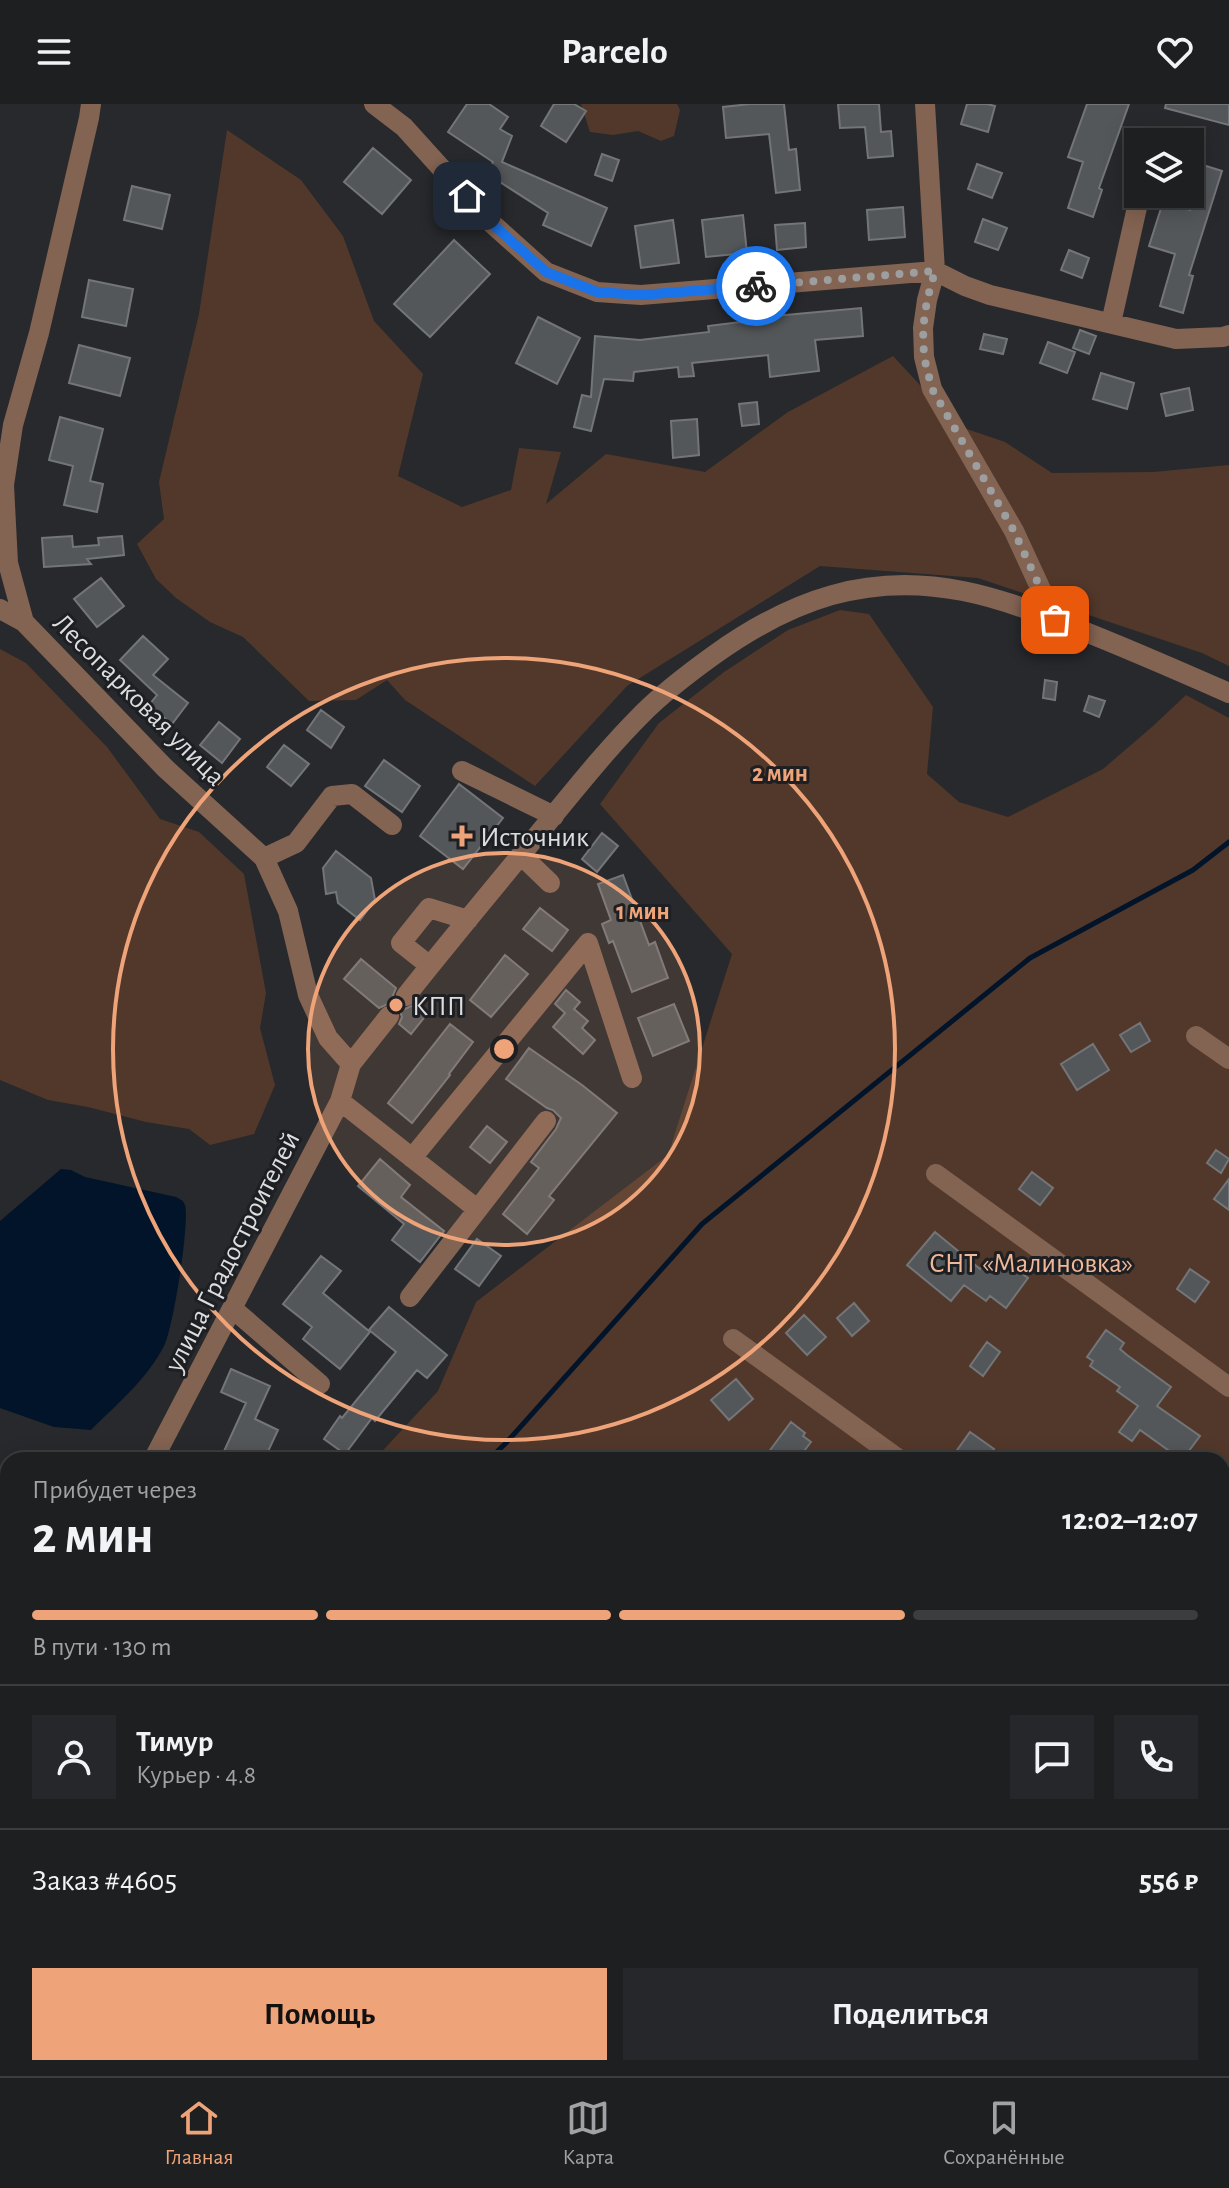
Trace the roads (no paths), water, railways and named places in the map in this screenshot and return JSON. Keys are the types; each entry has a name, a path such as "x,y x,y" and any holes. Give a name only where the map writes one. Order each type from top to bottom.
{"street":[{"name":"Лесопарковая улица","path":"91,104 42,318 6,433 4,485 8,563 24,622 165,768 264,858 288,911 308,995 328,1038 351,1064"},
{"path":"374,104 404,127 488,220 546,272 597,292 641,295 935,271 990,295 1176,339 1229,335"},
{"path":"925,104 935,271 923,328 924,357 932,389 1014,531 1055,620"},
{"path":"1111,323 1137,208"},
{"path":"406,996 625,732 674,685 736,639 770,618 814,599 861,588 898,586 963,591 1006,602 1055,620 1229,693"},
{"path":"0,609 24,622"},
{"path":"462,771 559,809"},
{"path":"264,858 296,843 332,796 352,794 392,825"},
{"path":"521,855 550,883"},
{"path":"430,966 401,943 429,908 468,920"},
{"path":"412,1158 588,943 632,1078"},
{"path":"351,1064 389,1016"},
{"path":"1196,1036 1229,1059"},
{"name":"улица Градостроителей","path":"157,1452 340,1101 351,1064"},
{"path":"340,1101 477,1209"},
{"path":"410,1297 546,1121"},
{"path":"936,1174 1229,1387"},
{"path":"233,1309 320,1384"},
{"path":"733,1339 889,1452"}],"water":[{"path":"61,1169 176,1197 185,1205 180,1276 164,1346 141,1380 91,1430 54,1427 0,1408 0,1221"}],"waterway":[{"path":"496,1452 702,1224 1030,958 1193,870 1229,842"}],"place":[{"name":"Источник","path":"462,836"},
{"name":"КПП","path":"396,1005"}],"park label":[{"name":"СНТ «Малиновка»","path":"1031,1262"}]}
